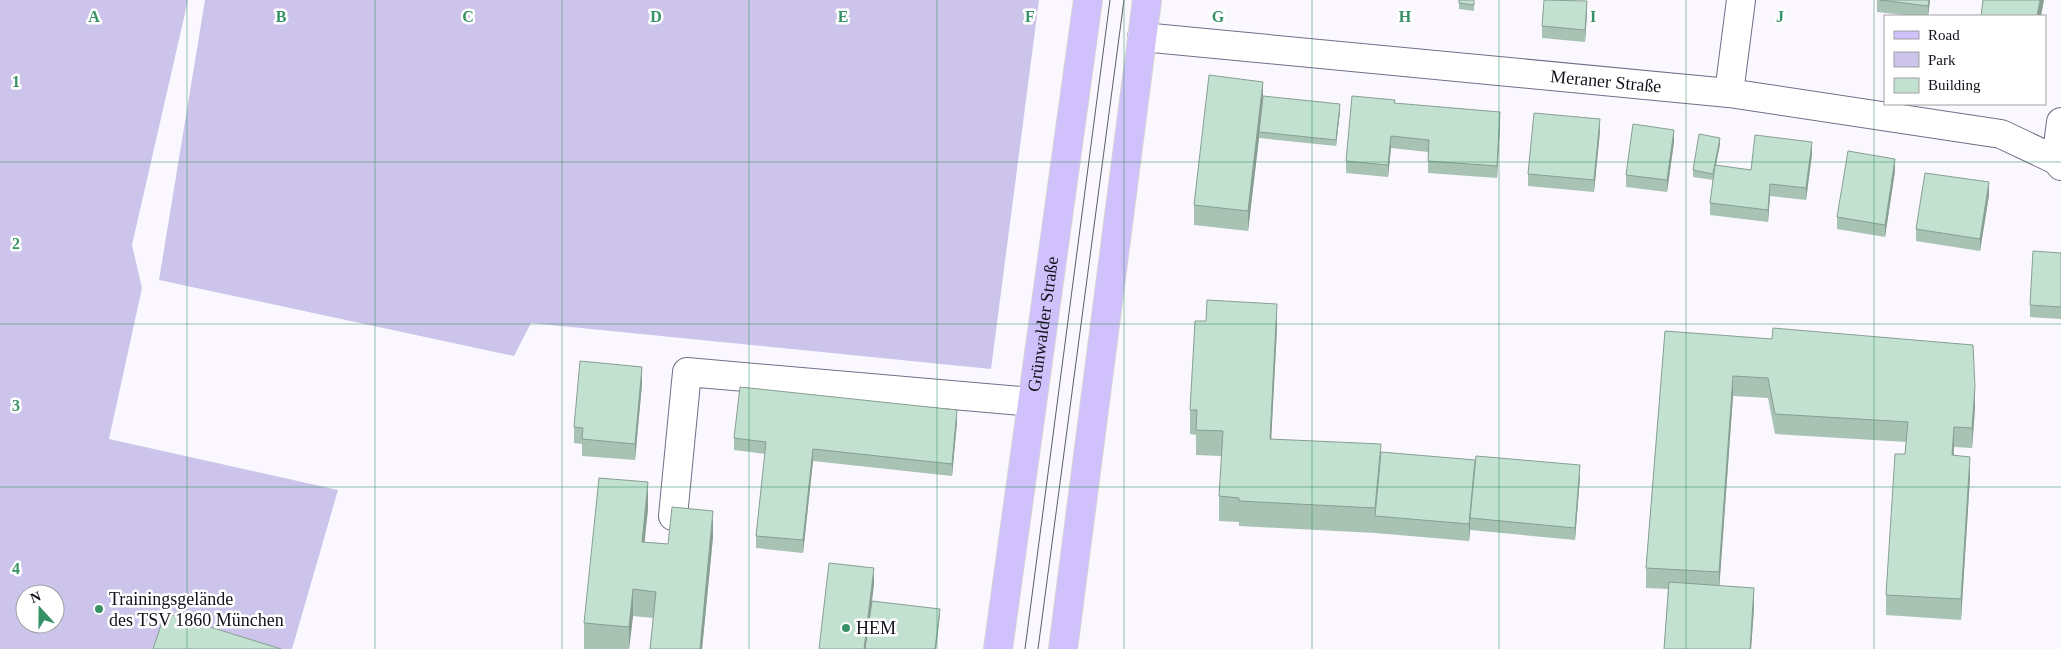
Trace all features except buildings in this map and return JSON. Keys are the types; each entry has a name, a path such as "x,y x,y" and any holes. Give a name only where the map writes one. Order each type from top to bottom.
{"main road":[{"name":"Grünwalder Straße","path":"998,649 1088,0"},
{"path":"1063,649 1147,0"}],"street":[{"path":"1729,93 1741,0"},
{"name":"Meraner Straße","path":"1142,37 1729,93 2001,134 2058,163"},
{"path":"2058,163 2061,122"},
{"path":"673,516 687,372 1032,402"}],"green space":[{"path":"0,0 188,0 132,245 142,288 109,439 338,490 292,649 0,649"},
{"path":"205,0 1039,0 991,369 531,323 514,356 159,280"}],"tram line":[{"path":"1025,649 1110,0"},
{"path":"1038,649 1124,0"}],"place":[{"name":"Trainingsgelände des TSV 1860 München","path":"99,609"},
{"name":"HEM","path":"846,628"}]}
